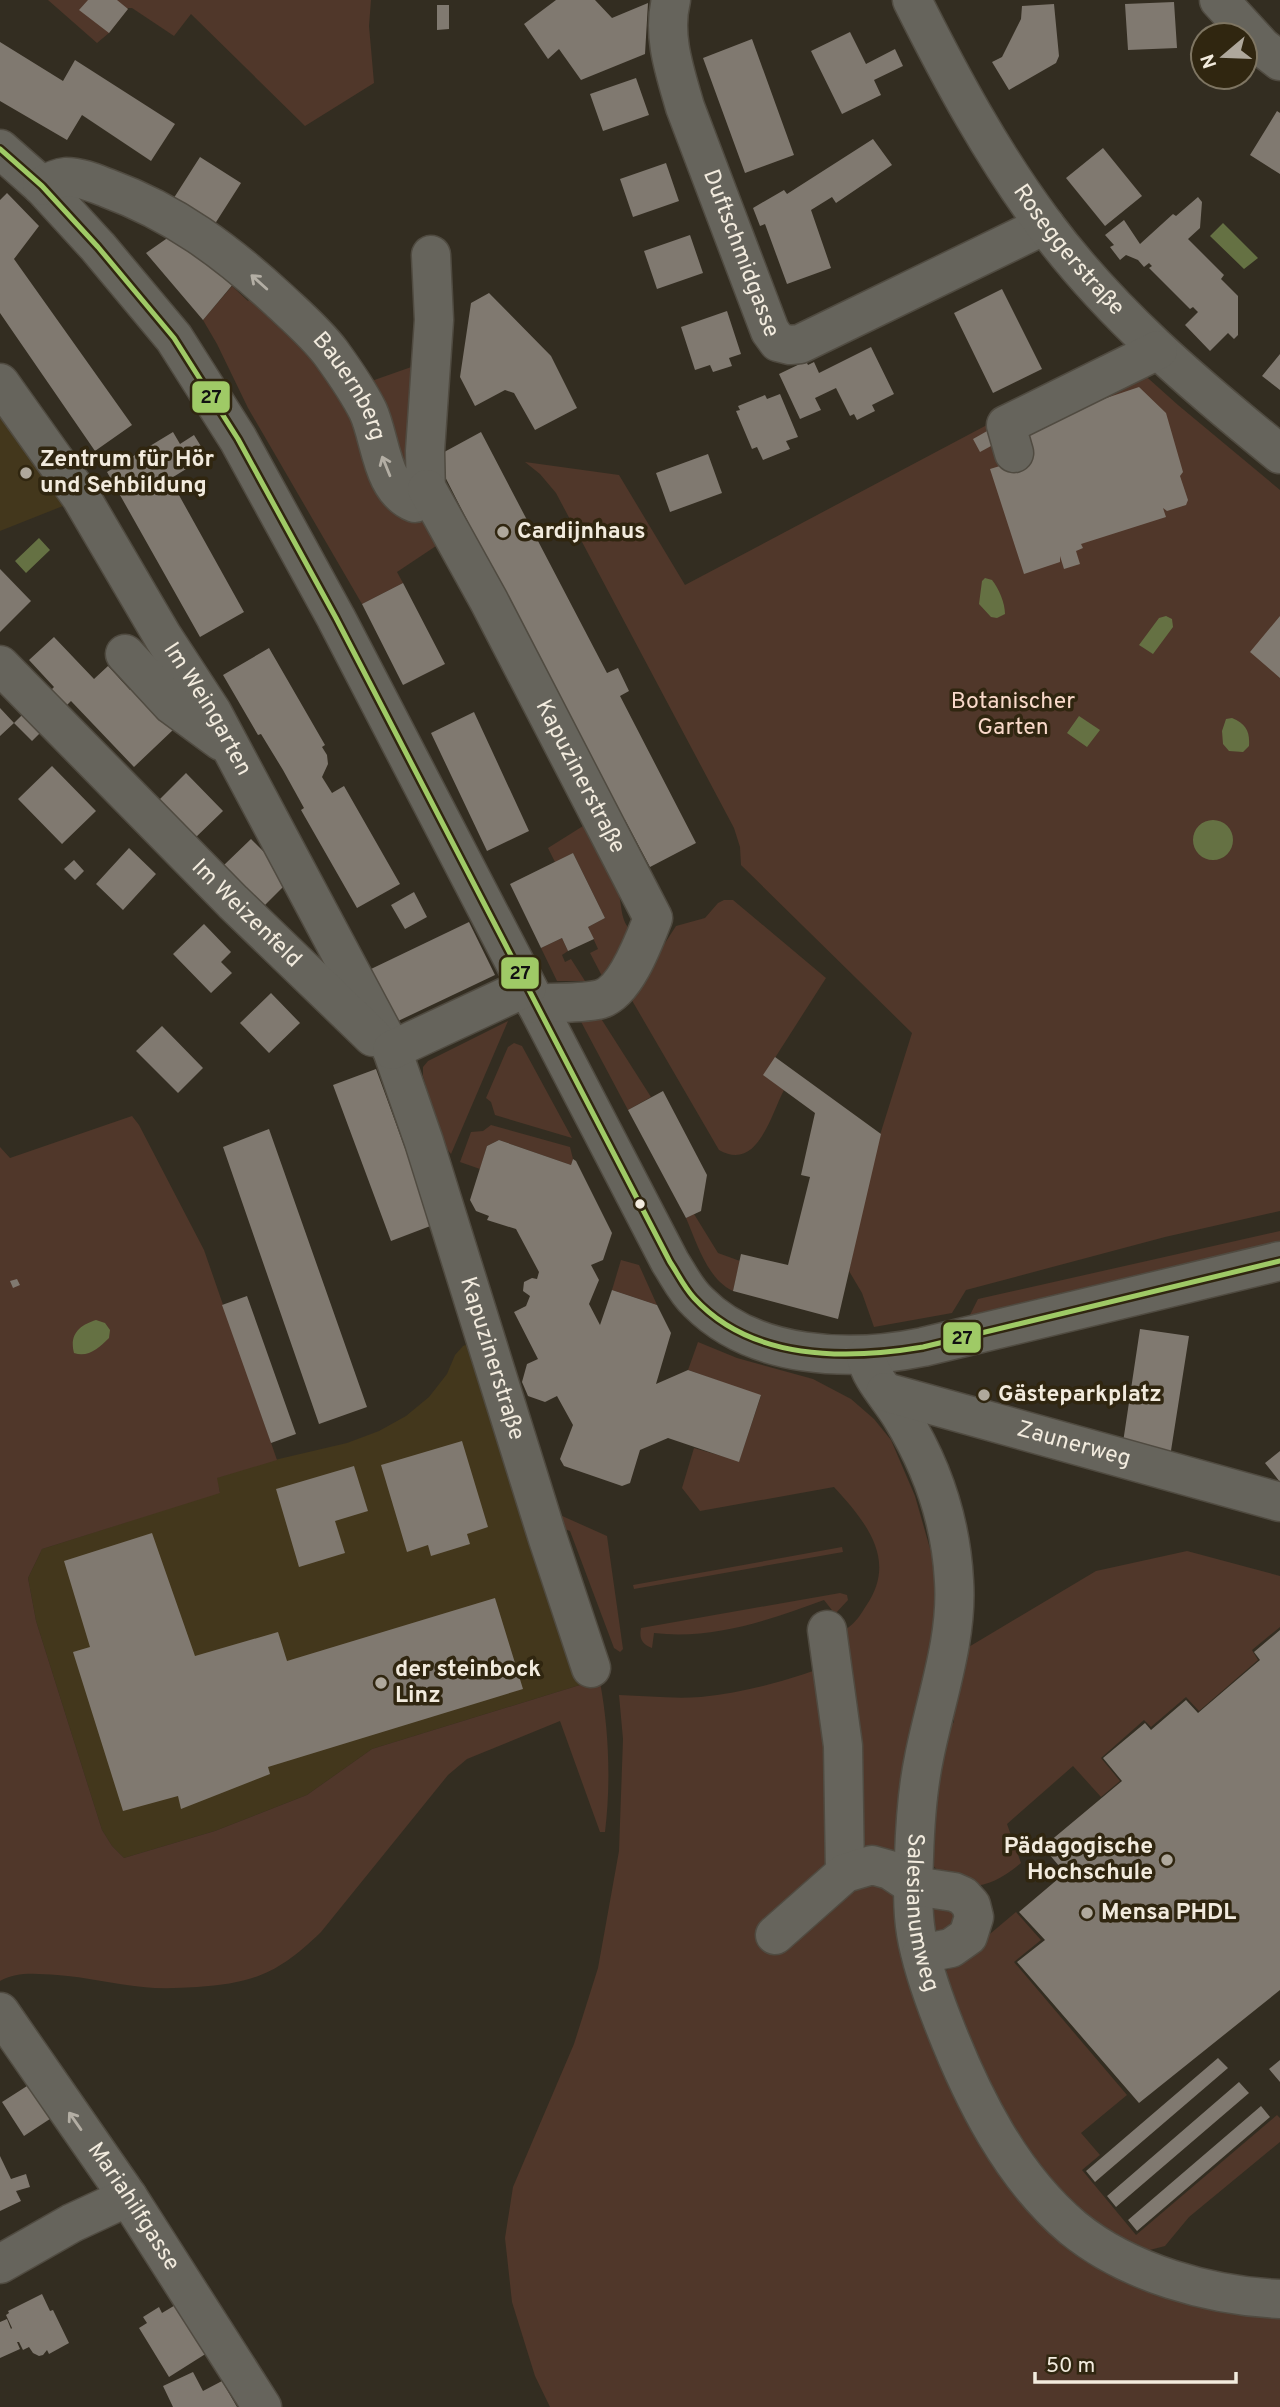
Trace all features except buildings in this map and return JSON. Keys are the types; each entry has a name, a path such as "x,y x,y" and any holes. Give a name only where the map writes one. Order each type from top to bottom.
{"street":[{"name":"Duftschmidgasse","path":"671,0 668,35 685,107 770,331 778,342 800,344 1045,225"},
{"name":"Roseggerstraße","path":"912,0 955,85 989,143 1045,225 1158,350 1280,454"},
{"path":"1219,0 1262,47 1280,61"},
{"path":"0,149 41,186 99,247 174,338 238,439 336,618 670,1262 696,1301 720,1321 760,1340 819,1354 866,1356 923,1346 1280,1261"},
{"name":"Bauernberg","path":"41,186 64,177 88,181 127,195 186,224 224,251 296,316 330,351 368,412 390,475 406,499 415,503 421,500 427,489"},
{"path":"427,489 425,451 434,320 431,255"},
{"path":"1014,453 1006,425 1158,350"},
{"name":"Im Weingarten","path":"0,383 81,498 134,590 234,750 392,1050"},
{"name":"Kapuzinerstraße","path":"427,489 489,600 653,918 641,948 616,991 594,1000 531,995"},
{"path":"125,654 172,705 234,750"},
{"name":"Im Weizenfeld","path":"0,665 233,902 373,1036 392,1050"},
{"path":"392,1050 531,995"},
{"name":"Kapuzinerstraße","path":"392,1050 424,1142 591,1668"},
{"name":"Salesianumweg","path":"866,1356 874,1377 886,1392 921,1452 938,1491 948,1530 954,1581 954,1620 923,1762 913,1910 921,1954 934,1999 964,2077 1013,2160 1043,2197 1073,2227 1107,2250 1197,2288 1280,2299"},
{"name":"Zaunerweg","path":"886,1392 1271,1500"},
{"path":"827,1630 843,1746 845,1873"},
{"path":"775,1935 845,1873 872,1865 890,1870 914,1886 954,1892 963,1896 971,1905 974,1917 972,1929 960,1943 940,1951 921,1954"},
{"name":"Mariahilfgasse","path":"0,2012 128,2197 262,2407"},
{"path":"0,2264 72,2223 128,2197"}],"shaded area":[{"path":"1223,223 1258,258 1244,269 1210,236"},
{"name":"Zentrum für Hör und Sehbildung","path":"0,396 73,502 0,531"},
{"path":"39,538 50,550 26,573 15,561"},
{"path":"985,578 992,580 1003,601 1005,614 997,618 991,617 979,604 982,581"},
{"path":"1166,616 1172,619 1173,627 1153,654 1139,645 1159,618"},
{"path":"1079,716 1100,730 1087,747 1067,733"},
{"path":"1232,718 1241,723 1248,732 1249,746 1243,752 1229,751 1223,744 1222,731 1226,719"},
{"path":"1213,820 1227,826 1233,840 1227,854 1213,860 1199,854 1193,840 1199,826"},
{"path":"96,1320 105,1323 110,1330 109,1338 89,1353 74,1353 73,1341 77,1331"},
{"path":"474,1341 580,1685 372,1749 307,1795 215,1831 124,1858 102,1830 36,1621 28,1578 42,1549 220,1492 216,1478 266,1462 347,1443 379,1431 406,1416 429,1397 447,1374 455,1355 463,1346"}],"green space":[{"path":"48,0 371,0 369,26 374,83 305,126 191,14 174,36 128,8 109,33 97,43"},
{"path":"232,286 248,301 257,292 290,319 425,519 445,540 397,572 403,583 362,604 248,408 203,320"},
{"name":"Botanischer Garten","path":"1121,354 1280,490 1280,1211 1165,1237 966,1290 952,1313 874,1327 862,1293 849,1271 874,1154 912,1033 741,865 740,847 734,828 556,493 540,474 525,462 619,475 685,585"},
{"path":"417,365 407,429 412,482 363,384"},
{"path":"591,821 619,894 624,920 630,930 618,957 602,976 590,953 598,949 588,927 605,918 573,853 555,862 548,848"},
{"path":"724,900 733,900 826,978 764,1075 784,1090 767,1127 753,1148 743,1154 732,1155 719,1150 630,997 676,926 705,918"},
{"path":"562,938 568,951 562,955 565,962 571,959 585,981 557,981 541,948"},
{"path":"578,1016 600,1017 651,1097 628,1110"},
{"path":"508,1021 451,1154 442,1143 423,1076 423,1067 428,1061"},
{"path":"514,1043 522,1046 572,1138 495,1115 491,1102 486,1098 508,1047"},
{"path":"132,1116 204,1250 277,1460 217,1478 220,1493 42,1549 28,1578 36,1621 102,1830 112,1846 124,1858 215,1831 307,1795 372,1749 580,1685 600,1682 608,1757 605,1832 600,1832 560,1721 467,1759 448,1775 321,1932 292,1957 265,1973 235,1982 177,1988 143,1987 42,1974 20,1974 0,1981 0,1147 10,1158"},
{"path":"491,1125 570,1147 573,1159 571,1165 499,1140 487,1146 480,1169 460,1162 471,1132 483,1131"},
{"path":"694,1214 718,1253 740,1261 733,1291 716,1278 704,1259 686,1218"},
{"path":"1280,1231 1280,1245 967,1321 978,1299"},
{"path":"621,1260 639,1265 657,1305 612,1290"},
{"path":"698,1342 737,1358 813,1379 851,1399 874,1419 891,1440 915,1496 931,1552 935,1584 935,1615 903,1797 901,1943 1074,2241 1280,2303 1280,2407 550,2407 535,2376 512,2302 505,2238 513,2187 574,2044 598,1968 619,1851 623,1739 619,1695 681,1698 720,1695 774,1683 843,1660 835,1635 850,1627 859,1616 875,1589 879,1573 874,1542 867,1528 834,1487 700,1511 682,1488 694,1448 739,1461 761,1396 688,1370"},
{"path":"560,1515 607,1536 623,1649 620,1652 614,1648 570,1531 554,1525"},
{"path":"842,1547 843,1552 634,1589 633,1585"},
{"path":"1187,1551 1280,1576 1280,1627 1252,1650 1258,1660 1199,1711 1186,1697 1151,1727 1144,1720 1101,1758 1120,1781 1101,1797 1073,1766 1007,1824 1021,1863 1009,1872 986,1884 974,1886 952,1881 941,1873 930,1862 942,1734 954,1722 953,1712 967,1648 1096,1571"},
{"path":"840,1593 847,1595 848,1600 835,1614 824,1600 740,1627 697,1634 654,1633 652,1648 641,1638 641,1628"},
{"path":"928,1905 962,1914 937,1939"},
{"path":"1016,1912 1041,1940 1014,1962 1127,2095 1081,2133 1100,2155 1082,2170 1136,2235 1277,2115 1280,2118 1280,2142 1189,2217 1165,2246 1142,2252 1091,2229 1009,2135 940,1976"}],"transit line":[{"name":"27","path":"0,149 42,186 98,247 174,338 238,439 336,618 670,1262 690,1294 717,1319 743,1334 772,1345 801,1351 832,1354 893,1351 923,1347 1280,1261"}],"place":[{"name":"Zentrum für Hör und Sehbildung","path":"26,473"},
{"name":"Cardijnhaus","path":"503,532"},
{"name":"Gästeparkplatz","path":"984,1395"},
{"name":"der steinbock Linz","path":"381,1683"},
{"name":"Pädagogische Hochschule","path":"1167,1860"},
{"name":"Mensa PHDL","path":"1087,1913"}]}
